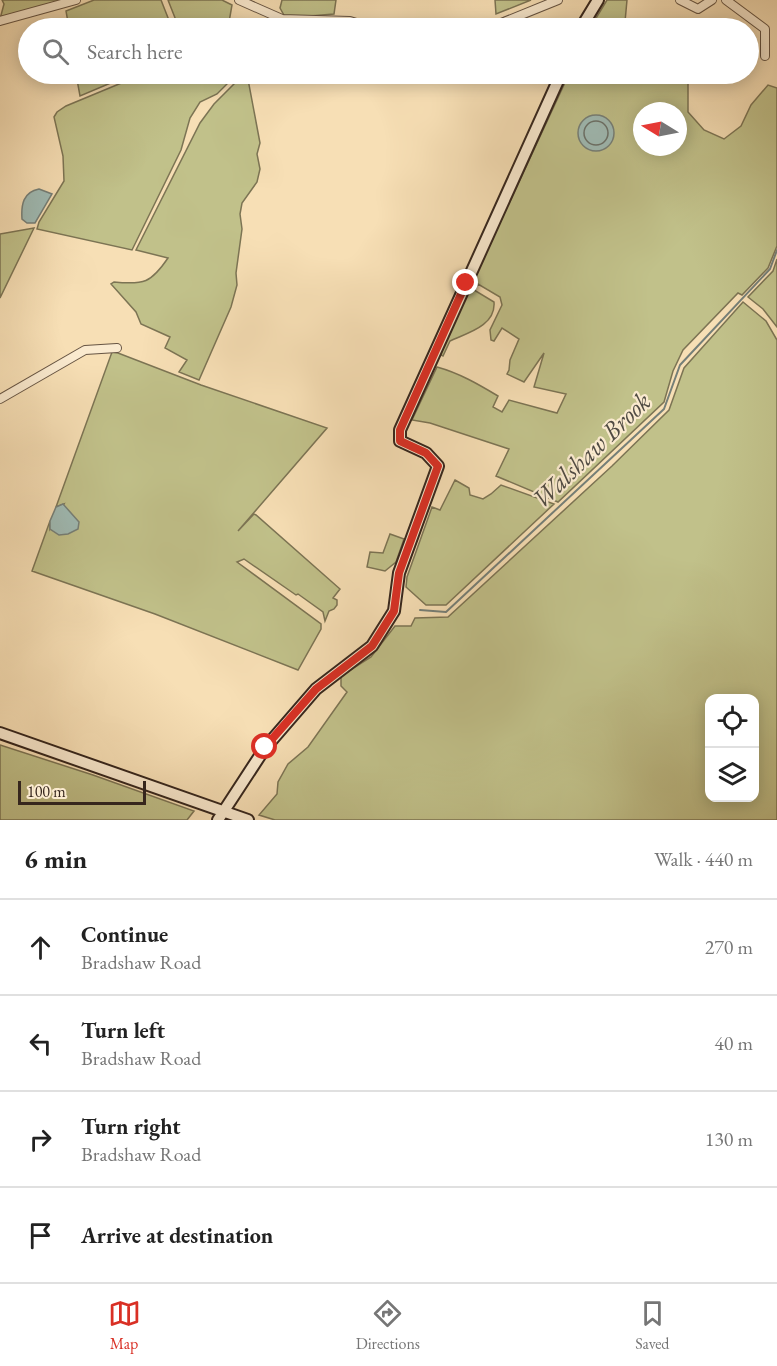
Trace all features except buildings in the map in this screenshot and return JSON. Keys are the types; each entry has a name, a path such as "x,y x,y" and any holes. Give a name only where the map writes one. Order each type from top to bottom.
{"street":[{"path":"0,21 76,0"},
{"path":"239,0 280,18"},
{"path":"514,18 558,0"},
{"path":"587,18 598,0"},
{"path":"680,0 698,9 712,0"},
{"path":"726,0 750,18"},
{"path":"759,25 765,29 765,56"},
{"path":"221,816 265,747 316,689 372,646 394,611 399,573 438,466 426,453 400,441 400,430 556,84"},
{"path":"0,399 85,350 117,348"},
{"path":"0,734 221,816 248,820"}],"green space":[{"path":"2,0 69,0 0,19 4,4"},
{"path":"94,0 161,0 168,18 67,18 66,11"},
{"path":"168,0 222,0 232,5 230,18 175,18"},
{"path":"282,0 336,0 334,14 285,17 280,8"},
{"path":"495,0 531,0 496,14"},
{"path":"607,0 627,0 625,18 596,18"},
{"path":"78,84 108,84 80,96"},
{"path":"119,84 227,84 217,94 200,102 190,118 181,150 132,250 37,229 64,181 63,156 54,117 66,106"},
{"path":"234,84 249,84 260,143 257,154 260,169 257,182 242,203 237,285 231,307 199,380 179,372 187,360 165,348 170,337 141,324 136,312 111,284 146,280 157,273 168,258 136,250 200,123 214,104"},
{"path":"564,84 688,84 688,112 704,130 724,139 741,126 751,105 768,85 777,88 777,246 768,268 742,295 738,293 683,350 673,371 664,402 558,502 496,476 509,449 430,423 412,420 437,367 476,383 498,396 493,407 502,412 509,400 557,413 566,394 534,387 544,353 524,382 507,374 519,339 502,328 494,341 491,340 490,330 502,305 500,297 478,284 474,290 494,302 490,317 479,328 450,341 443,356 439,354"},
{"path":"34,228 0,298 0,234"},
{"path":"777,259 777,327 763,309 748,297 773,271"},
{"path":"743,302 766,321 777,340 777,820 275,820 259,815 277,794 278,782 288,764 308,747 347,692 341,686 341,676 371,657 395,626 411,626 415,618 448,617 612,466 669,410 684,368"},
{"path":"112,352 327,428 238,531 254,514 256,515 340,589 333,598 337,600 337,605 329,611 325,621 323,612 298,594 296,595 244,559 237,562 321,624 321,629 298,670 155,614 32,571 50,521 50,529 64,504 56,507"},
{"path":"455,480 469,488 470,495 483,499 501,485 554,504 446,605 426,605 406,587 407,577 432,507 440,510"},
{"path":"390,534 404,539 396,562 385,571 367,567 370,552 383,553"},
{"path":"0,745 194,811 187,820 0,820"}],"water":[{"path":"596,115 608,121 614,133 608,145 596,151 584,145 578,133 584,121"},
{"path":"39,189 52,194 35,223 27,223 22,219 24,200 29,193"},
{"path":"63,504 79,522 78,529 59,535 50,529 50,521 56,507"}],"waterway":[{"name":"Walshaw Brook","path":"420,610 446,612 664,409 680,365 770,269 777,250"}],"route":[{"path":"265,747 316,689 372,646 394,611 399,573 438,466 426,453 400,441 400,430 466,283"}]}
